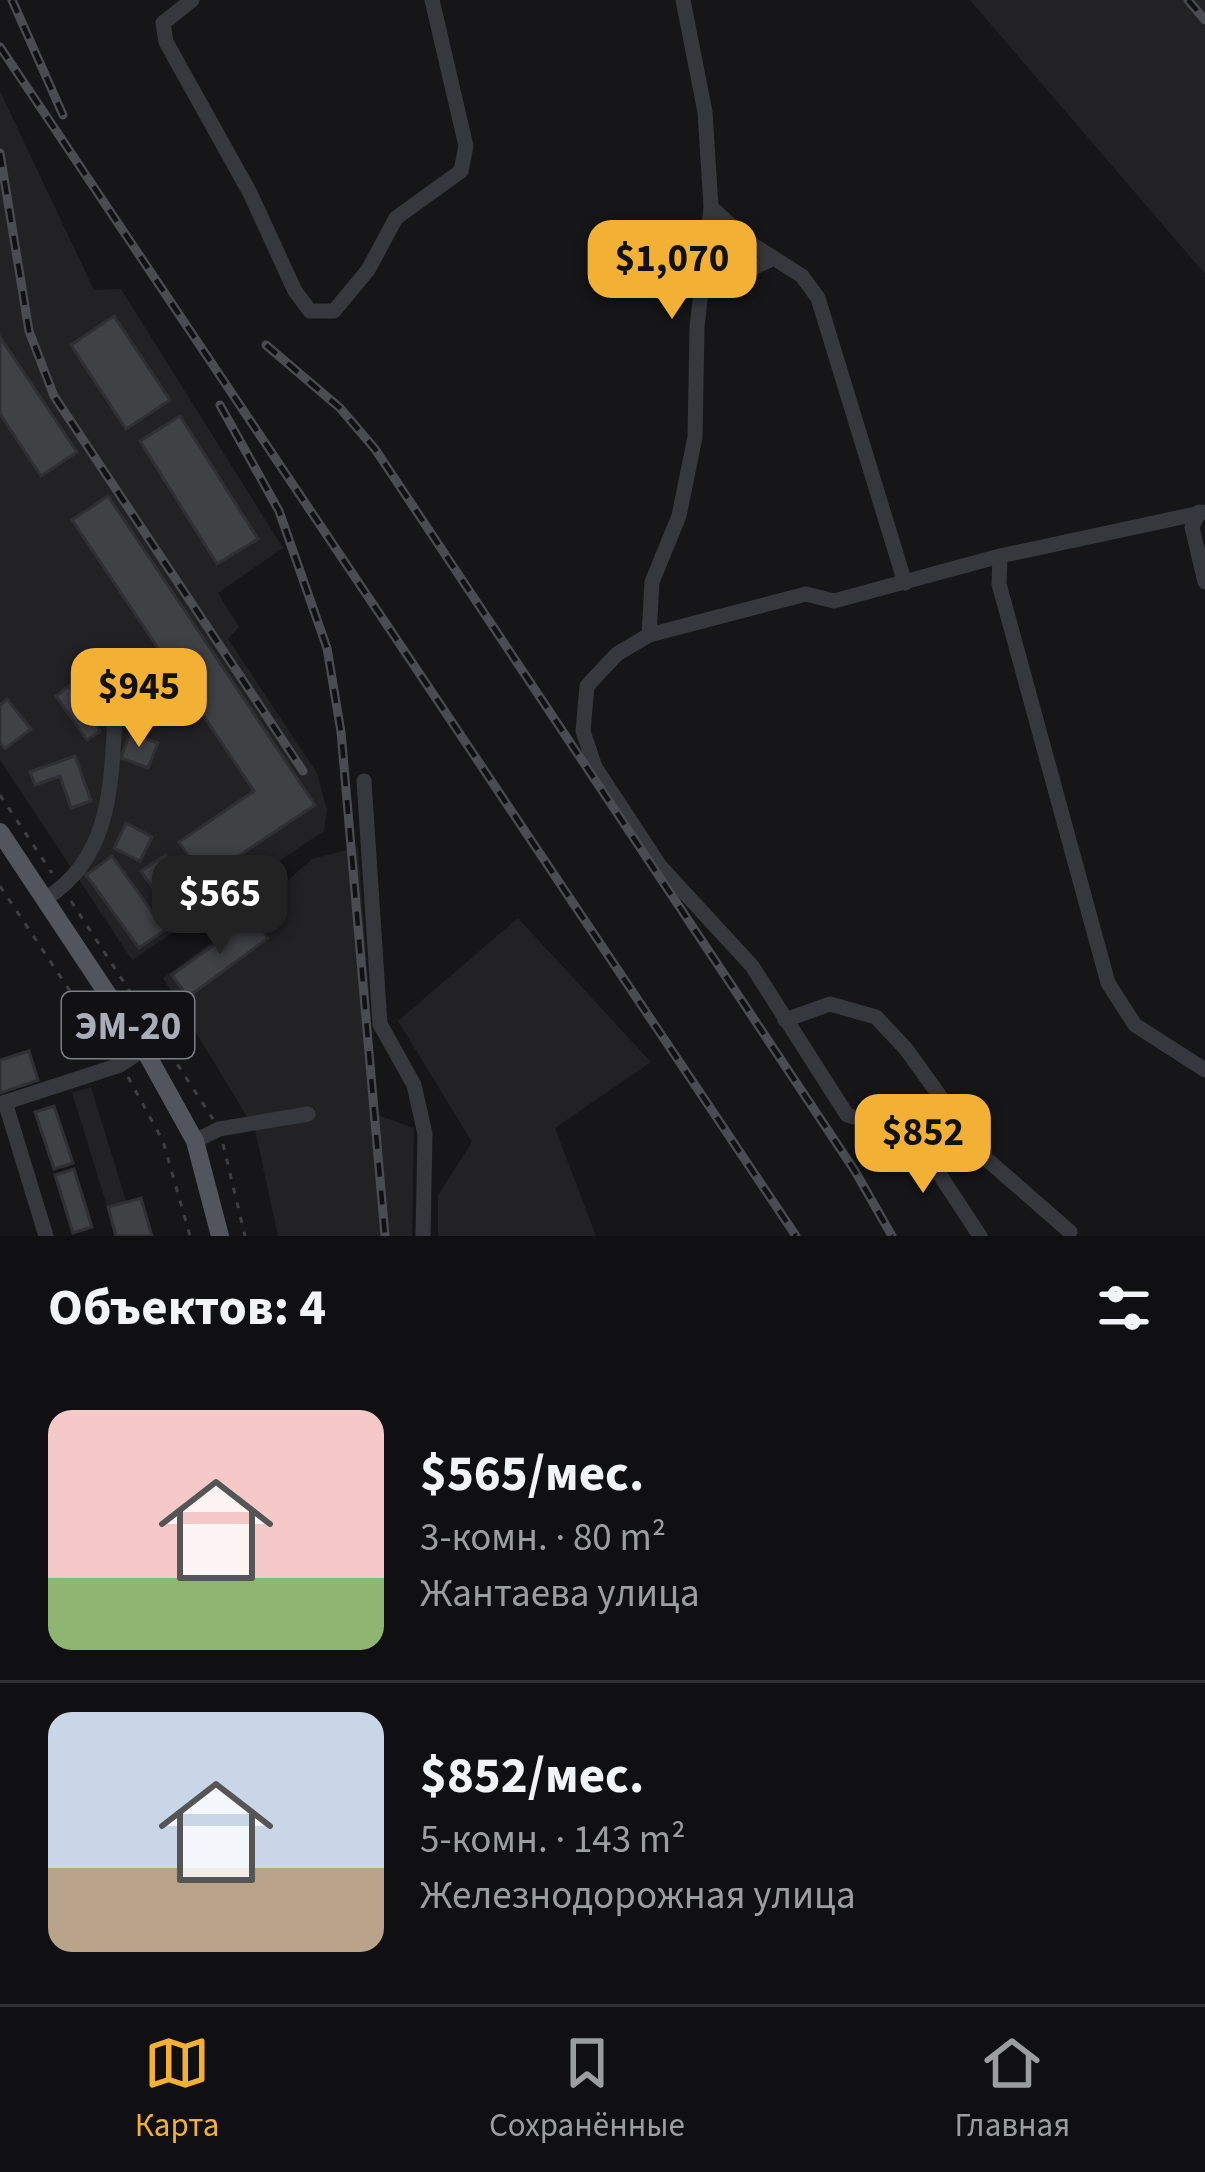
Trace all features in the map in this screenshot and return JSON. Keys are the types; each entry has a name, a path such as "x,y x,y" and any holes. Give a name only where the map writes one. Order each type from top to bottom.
{"main road":[{"name":"ЭМ-20","path":"0,832 6,856 45,899 144,1049 195,1141 220,1236"}],"street":[{"path":"192,0 164,23 162,32 250,193 295,290 310,311 320,314 334,311 368,270 396,218 461,171 466,146 432,0"},
{"path":"650,634 652,582 680,516 695,437 697,327 711,207 705,112 683,0"},
{"path":"711,207 772,259 802,276 818,298 904,583"},
{"path":"704,291 772,259"},
{"path":"980,1236 909,1128 893,1120 868,1123 847,1114 752,967 661,866 595,767 584,731 587,686 617,653 650,634 806,594 834,601 1000,556 1202,512"},
{"path":"1202,512 1192,526 1205,582"},
{"path":"1000,556 999,584 1108,983 1135,1025 1205,1070"},
{"path":"45,899 62,889 90,858 102,834 117,686"},
{"path":"364,781 380,1024 414,1085 425,1135 423,1236"},
{"path":"785,1020 830,1004 876,1017 906,1049 983,1156 1067,1235"},
{"path":"46,1236 3,1103 120,1065 144,1049"},
{"path":"195,1141 219,1129 308,1114"}],"shaded area":[{"path":"970,0 1205,0 1205,274"},
{"path":"0,91 94,290 121,289 283,548 218,593 239,627 228,639 317,773 327,810 324,831 132,960 0,760"},
{"path":"358,847 378,1115 414,1128 412,1236 278,1236 255,1130 163,978 245,918 312,859"},
{"path":"518,918 651,1062 555,1128 596,1236 438,1236 438,1195 472,1142 398,1021"},
{"path":"91,1087 126,1201 107,1206 72,1093"}],"building":[{"path":"114,316 170,400 126,429 71,345"},
{"path":"0,337 77,452 41,476 0,414"},
{"path":"180,416 258,539 217,564 140,441"},
{"path":"108,496 315,805 204,879 179,842 254,791 72,520"},
{"path":"69,686 100,731 87,740 56,696"},
{"path":"7,699 31,729 5,749 0,743 0,705"},
{"path":"130,733 158,743 148,768 121,758"},
{"path":"75,756 91,801 71,808 60,776 35,785 30,772"},
{"path":"126,823 152,837 140,861 114,848"},
{"path":"166,855 201,906 176,923 141,871"},
{"path":"112,856 165,930 139,948 86,875"},
{"path":"253,917 268,938 188,997 172,975"},
{"path":"29,1051 38,1080 0,1093 0,1060"},
{"path":"54,1106 73,1163 54,1169 35,1112"},
{"path":"74,1169 92,1227 73,1233 55,1175"},
{"path":"141,1198 152,1236 116,1236 108,1207"}],"railway":[{"path":"12,0 63,115"},
{"path":"1188,0 1205,20"},
{"path":"0,47 796,1236"},
{"path":"0,153 29,331 54,396 303,771"},
{"path":"266,345 340,408 375,449 855,1171 892,1236"},
{"path":"220,405 279,511 327,648 341,732 385,1236"}]}
